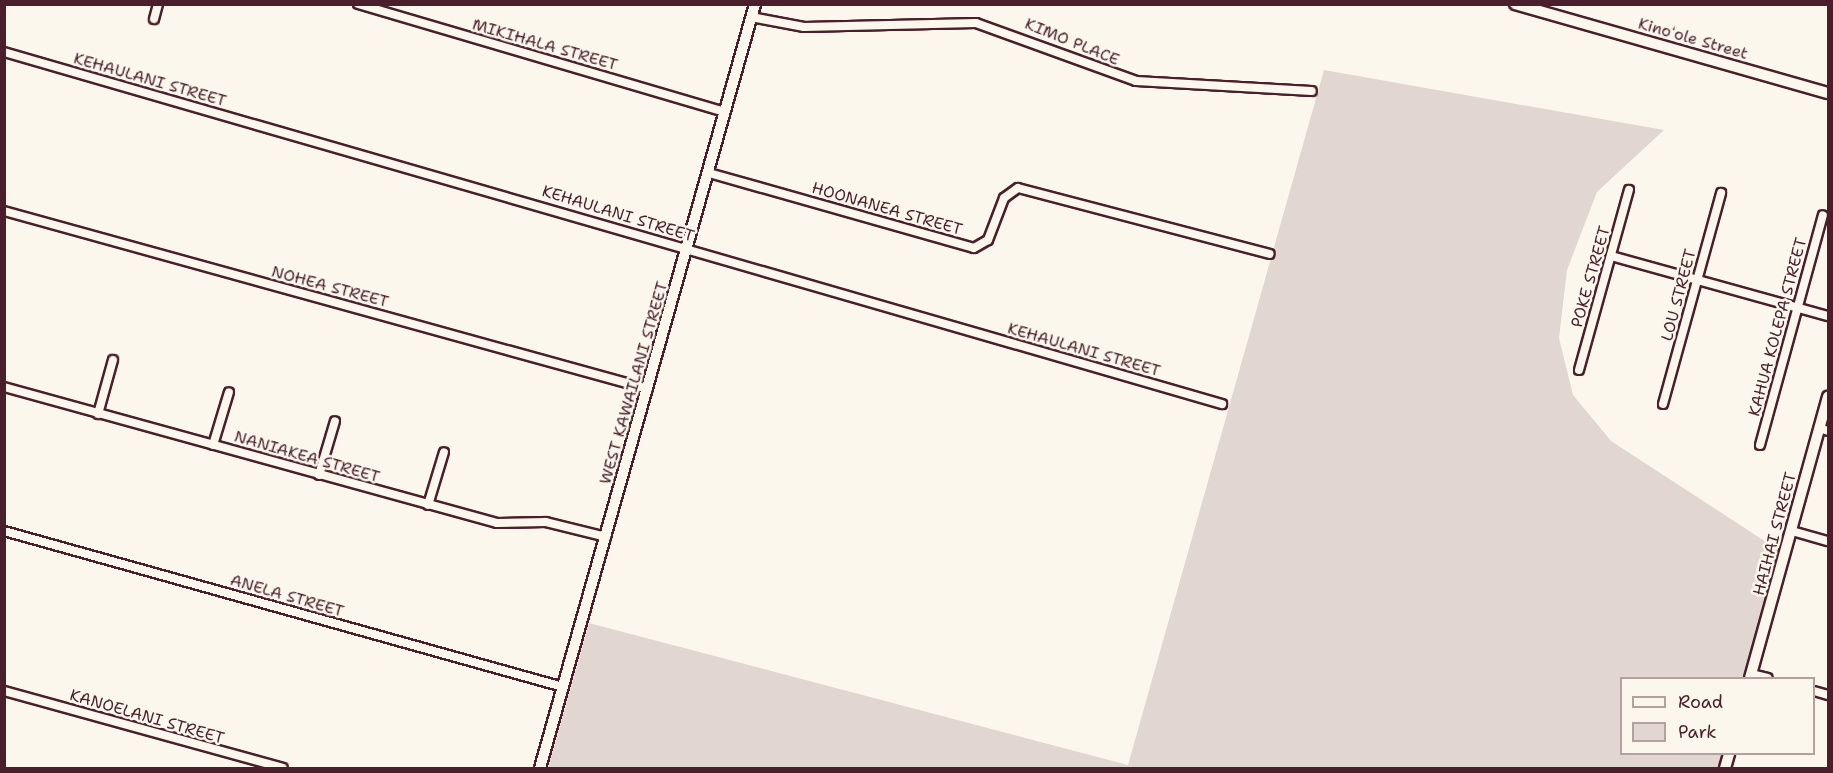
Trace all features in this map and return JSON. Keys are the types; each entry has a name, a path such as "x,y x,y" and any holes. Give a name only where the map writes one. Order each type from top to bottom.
{"street":[{"path":"154,19 158,4"},
{"name":"MIKIHALA STREET","path":"358,4 724,112"},
{"name":"WEST KAWAILANI STREET","path":"540,768 755,4"},
{"name":"Kinoʻole Street","path":"1515,4 1828,93"},
{"name":"KIMO PLACE","path":"751,17 804,27 976,23 1136,81 1312,91"},
{"name":"KEHAULANI STREET","path":"4,52 610,224 687,250 1222,404"},
{"name":"HOONANEA STREET","path":"708,173 974,248 988,240 1004,198 1018,188 1269,254"},
{"name":"POKE STREET","path":"1578,370 1629,190"},
{"name":"LOU STREET","path":"1663,404 1721,193"},
{"name":"NOHEA STREET","path":"4,211 648,389"},
{"name":"KAHUA KOLEPA STREET","path":"1760,445 1823,215"},
{"path":"1611,256 1828,316"},
{"path":"98,414 113,360"},
{"name":"NANIAKEA STREET","path":"4,387 497,523 546,522 606,537"},
{"path":"213,445 229,392"},
{"name":"HAIHAI STREET","path":"1750,676 1791,531 1824,430 1828,397"},
{"path":"320,475 335,421"},
{"path":"428,505 444,452"},
{"name":"ANELA STREET","path":"4,531 563,687"},
{"path":"1791,531 1828,541"},
{"name":"KANOELANI STREET","path":"4,691 283,768"}],"green space":[{"path":"1324,70 1664,130 1597,192 1567,270 1559,338 1573,395 1611,441 1780,551 1745,677 1620,677 1620,755 1723,755 1719,768 548,768 589,623 1128,765"}]}
